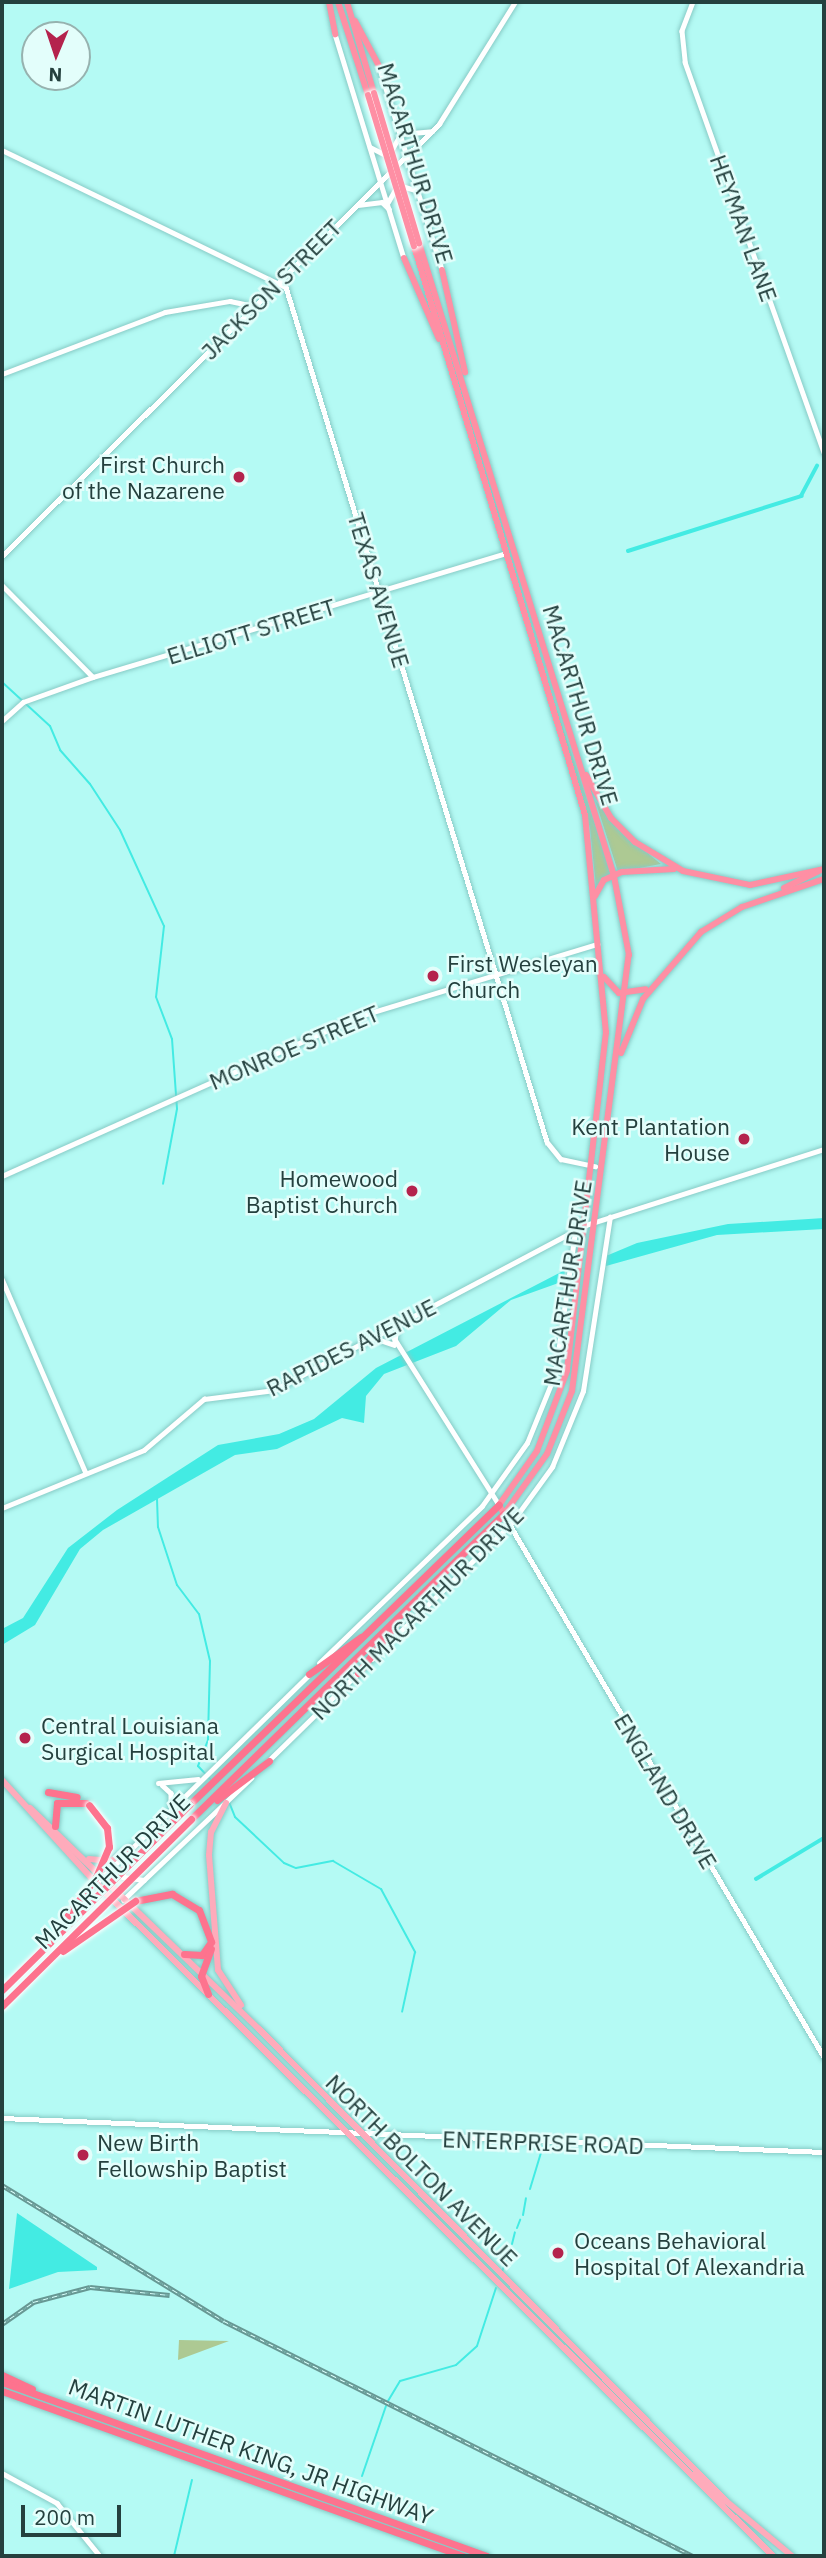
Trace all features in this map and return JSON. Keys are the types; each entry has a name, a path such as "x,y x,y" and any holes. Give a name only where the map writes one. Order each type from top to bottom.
{"highway":[{"path":"330,2 335,34"},
{"name":"MACARTHUR DRIVE","path":"2,1990 499,1505 529,1464 560,1399 607,1056 585,815 510,552 470,398 417,244 371,94 338,2"},
{"name":"MACARTHUR DRIVE","path":"347,2 371,94"},
{"path":"350,12 379,66"},
{"name":"MACARTHUR DRIVE","path":"2,2007 504,1514 547,1454 566,1408 614,1089 625,994 627,923 575,752 450,368 417,244"},
{"path":"404,258 450,368"},
{"path":"442,270 470,398"},
{"path":"575,752 611,818 644,849 683,871"},
{"path":"593,902 601,884 614,876 645,868 683,871 750,885 823,870"},
{"path":"600,968 608,986 625,994 640,994 701,932 757,901 823,870"},
{"path":"757,901 824,880"},
{"path":"614,1089 628,1033 655,980"},
{"path":"594,1166 604,1168"},
{"path":"499,1505 504,1514"},
{"path":"358,1673 409,1607"},
{"path":"309,1674 382,1622"},
{"path":"199,1813 269,1761"},
{"path":"30,1962 104,1863 109,1834 88,1804 66,1791 48,1792"},
{"path":"55,1826 57,1803 88,1804"},
{"path":"43,1966 119,1909 165,1893 199,1910 211,1941 202,1972 208,1994"},
{"path":"184,1954 202,1955 211,1941"},
{"path":"2,2375 6,2386"},
{"name":"MARTIN LUTHER KING, JR HIGHWAY","path":"6,2386 84,2411 486,2556"},
{"name":"MARTIN LUTHER KING, JR HIGHWAY","path":"6,2386 464,2556"}],"main road":[{"name":"NORTH BOLTON AVENUE","path":"2,1780 96,1884 663,2452 773,2556"},
{"path":"226,1803 209,1849 218,1970 259,2029"},
{"name":"NORTH BOLTON AVENUE","path":"30,1808 55,1826 125,1899 184,1954 671,2445 792,2556"},
{"path":"86,1858 111,1861 131,1848"},
{"path":"491,2280 499,2273"},
{"path":"609,2398 617,2391"},
{"path":"663,2452 671,2445"}],"street":[{"name":"JACKSON STREET","path":"2,556 433,130 515,2"},
{"name":"HEYMAN LANE","path":"693,2 682,31 685,62 824,452"},
{"name":"MACARTHUR DRIVE","path":"335,34 404,258"},
{"name":"MACARTHUR DRIVE","path":"379,66 442,270"},
{"path":"368,144 388,156 400,134 433,130"},
{"path":"2,150 279,281"},
{"path":"357,205 382,202 389,207 398,186 408,184 419,193"},
{"name":"TEXAS AVENUE","path":"279,281 380,592 549,1146 565,1161 594,1166"},
{"path":"2,374 165,312 230,300 254,306"},
{"name":"ELLIOTT STREET","path":"2,721 23,702 93,677 510,552"},
{"path":"2,585 93,677"},
{"name":"MONROE STREET","path":"2,1176 360,1016 597,944"},
{"name":"RAPIDES AVENUE","path":"2,1508 144,1451 200,1401 274,1390 586,1224 824,1149"},
{"name":"NORTH MACARTHUR DRIVE","path":"118,1905 510,1525 572,1430 610,1216"},
{"name":"NORTH MACARTHUR DRIVE","path":"96,1884 167,1811 492,1494 527,1443 549,1395 575,1230"},
{"path":"2,1279 86,1473"},
{"path":"395,1346 398,1325"},
{"path":"389,1330 395,1346 499,1505"},
{"path":"373,1338 395,1346"},
{"name":"ENGLAND DRIVE","path":"510,1525 824,2057"},
{"path":"167,1811 171,1793 158,1783 205,1775"},
{"path":"131,1848 121,1874 134,1883 145,1880"},
{"name":"ENTERPRISE ROAD","path":"2,2118 10,2122 363,2137 824,2152"},
{"path":"2,2473 57,2503 100,2556"}],"green space":[{"path":"555,704 612,875 596,888 590,828"},
{"path":"595,800 617,828 661,864 618,872"},
{"path":"179,2340 229,2341 178,2360"}],"water":[{"path":"824,1218 824,1229 717,1235 606,1266 606,1256 637,1243 728,1224"},
{"path":"565,1270 564,1281 511,1300 456,1346 384,1374 366,1396 364,1423 342,1418 277,1449 235,1455 103,1530 80,1549 35,1625 2,1645 2,1629 23,1618 68,1548 117,1510 218,1445 279,1434 314,1419 376,1368"},
{"path":"17,2213 97,2267 97,2270 58,2272 9,2289"}],"waterway":[{"path":"628,551 801,496 817,466"},
{"path":"2,682 50,726 60,750 90,784 120,830 164,926 156,997 172,1039 177,1109 163,1184"},
{"path":"157,1499 158,1527 177,1585 199,1614 210,1661 208,1740 198,1766 210,1779"},
{"path":"229,1802 235,1817 284,1863 296,1868 333,1861 381,1889 415,1952 402,2012"},
{"path":"756,1879 824,1838"},
{"path":"530,2189 543,2146"},
{"path":"523,2215 526,2198"},
{"path":"517,2228 520,2220"},
{"path":"512,2244 515,2232"},
{"path":"502,2272 508,2253"},
{"path":"388,2401 400,2381 456,2365 477,2346 496,2288"},
{"path":"362,2476 386,2406"},
{"path":"174,2556 192,2480"}],"railway":[{"path":"2,2185 224,2321 693,2556"},
{"path":"2,2324 33,2302 90,2287 170,2295"}],"place":[{"name":"First Church of the Nazarene","path":"239,477"},
{"name":"First Wesleyan Church","path":"433,976"},
{"name":"Kent Plantation House","path":"744,1139"},
{"name":"Homewood Baptist Church","path":"412,1191"},
{"name":"Central Louisiana Surgical Hospital","path":"25,1738"},
{"name":"New Birth Fellowship Baptist","path":"83,2155"},
{"name":"Oceans Behavioral Hospital Of Alexandria","path":"558,2253"}]}
